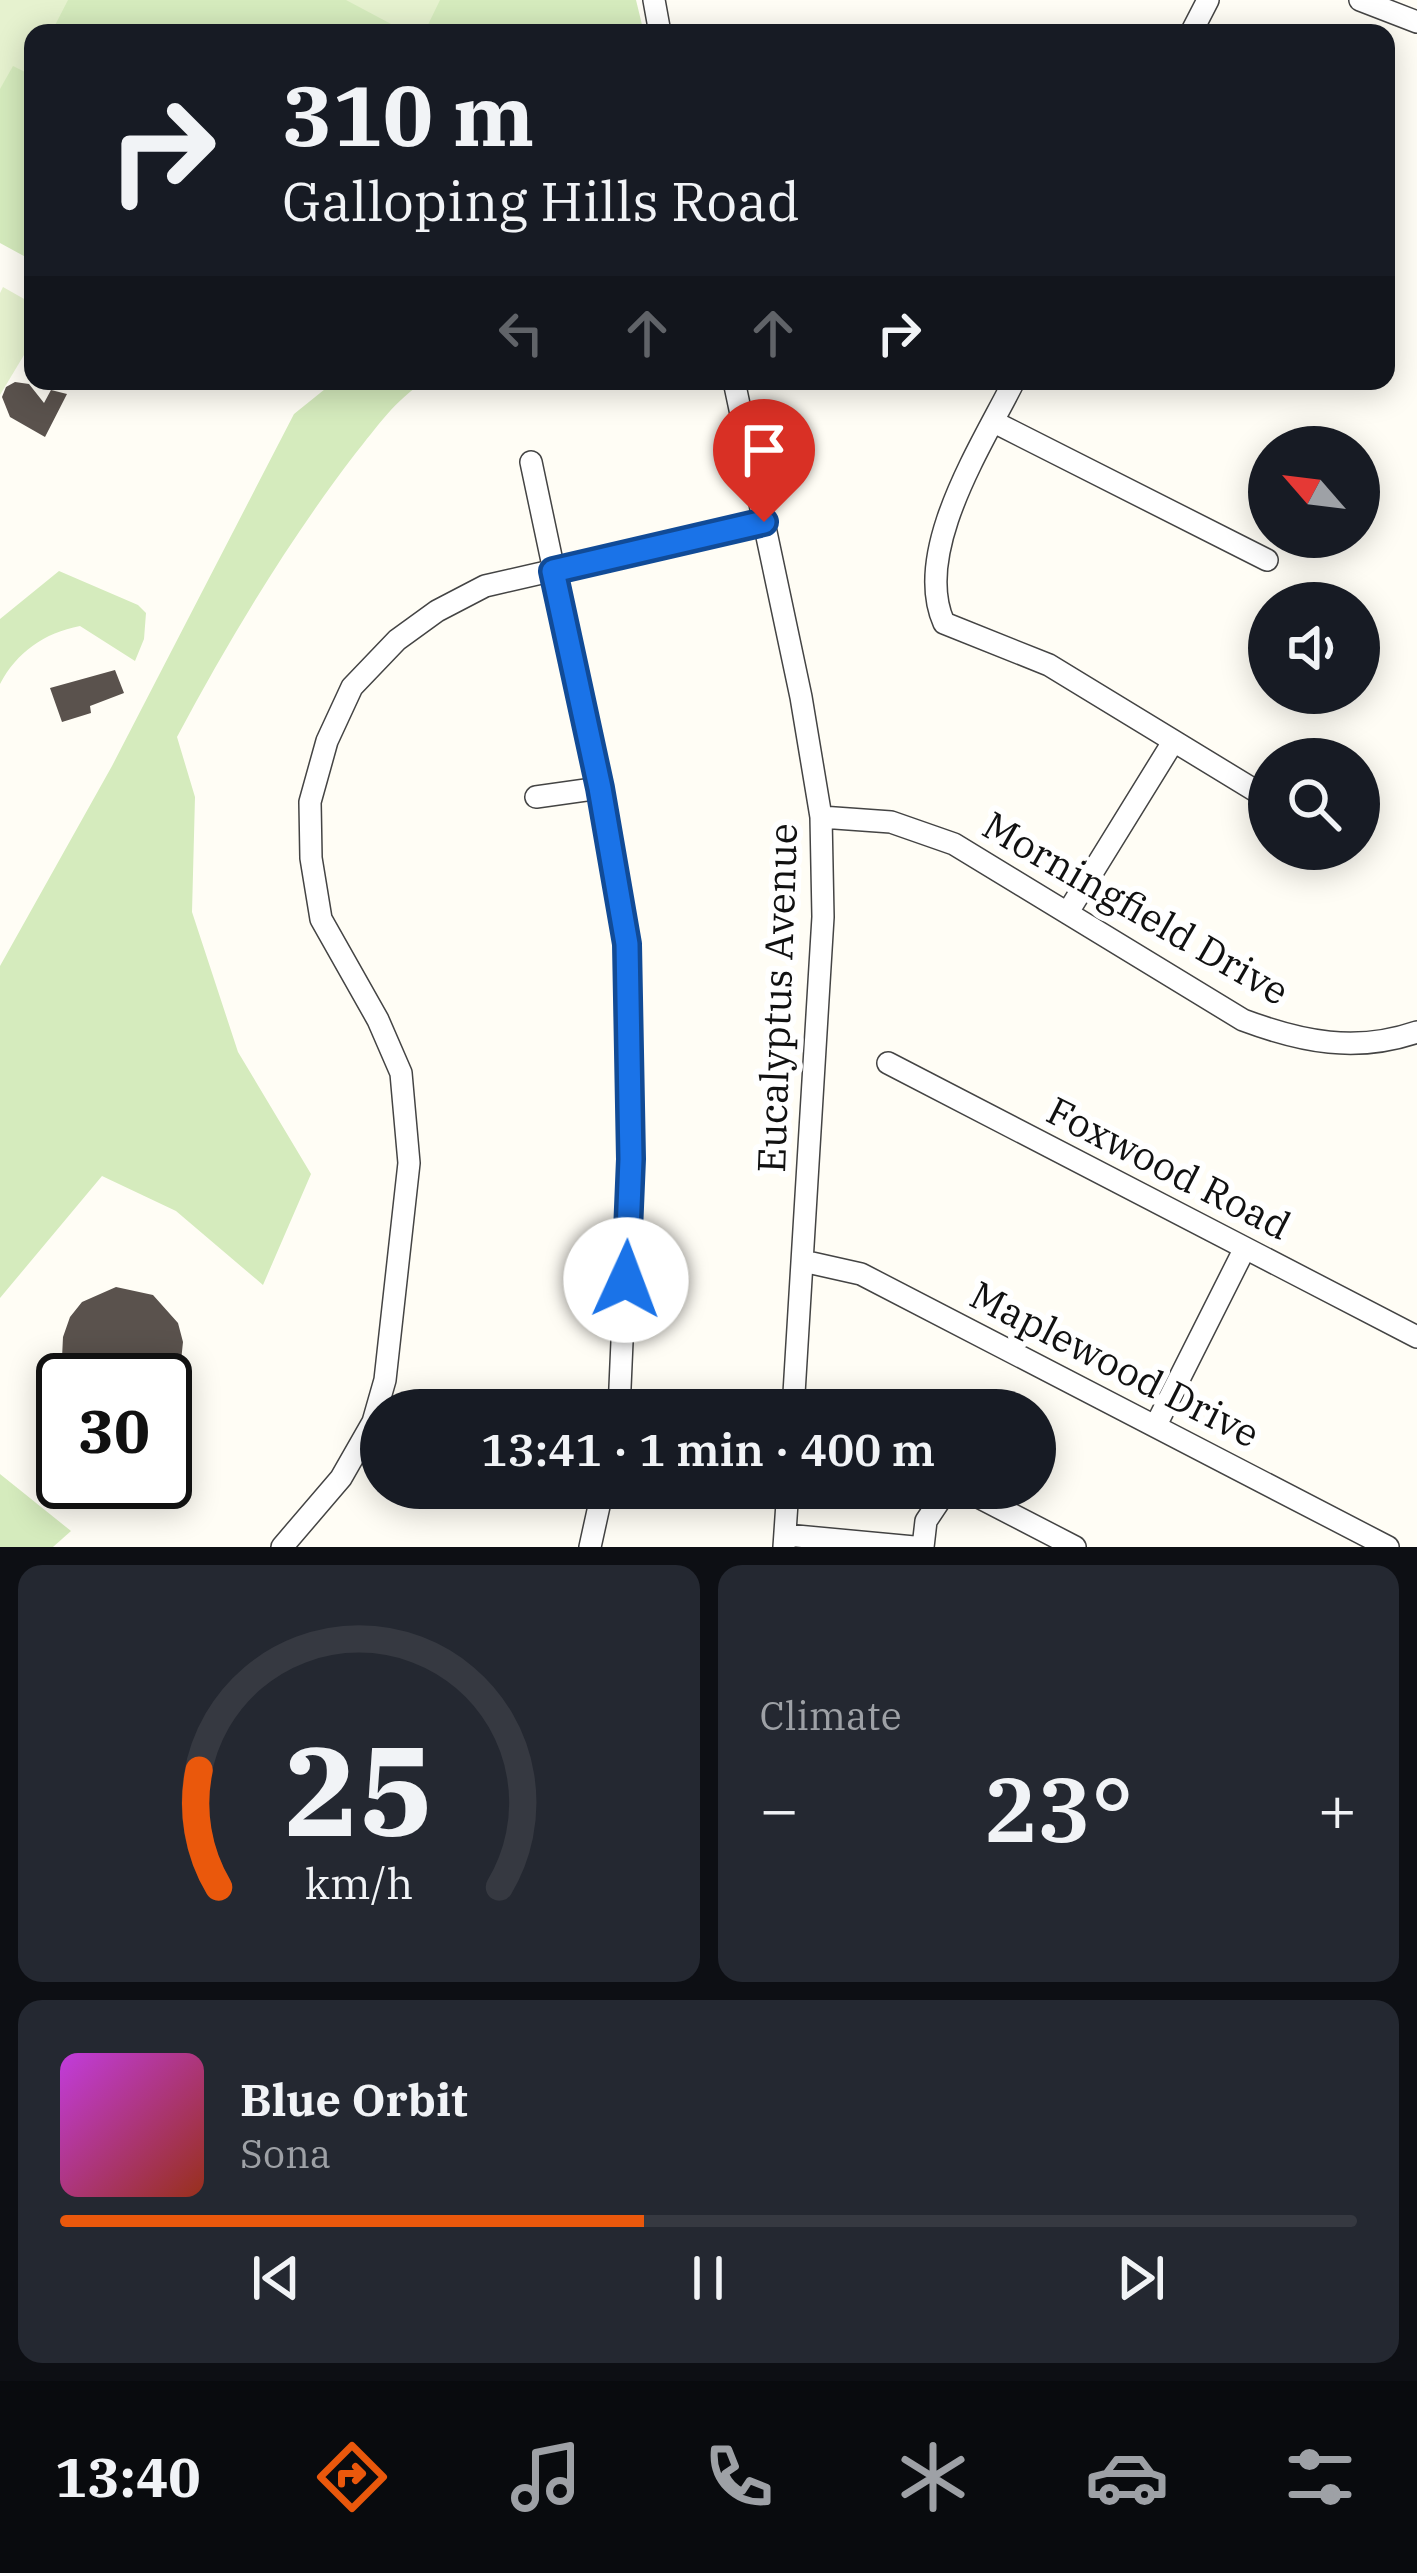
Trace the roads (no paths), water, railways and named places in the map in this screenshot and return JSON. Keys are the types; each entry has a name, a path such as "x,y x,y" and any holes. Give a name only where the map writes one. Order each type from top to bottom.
{"street":[{"path":"1360,0 1417,22"},
{"name":"Eucalyptus Avenue","path":"736,390 813,762 820,817 823,917 795,1389"},
{"path":"1010,390 945,528 934,601 944,623 1049,665 1248,787"},
{"path":"994,422 1267,560"},
{"path":"531,462 600,788 627,944 631,1159 620,1389"},
{"path":"282,1547 341,1478 373,1422 385,1380 409,1163 400,1073 378,1020 321,919 311,858 310,802 327,741 352,687 397,640 436,611 485,586 764,522"},
{"path":"1068,912 1173,742"},
{"path":"536,797 600,788"},
{"name":"Morningfield Drive","path":"820,817 912,827 954,844 1244,1020 1291,1038 1333,1046 1417,1032"},
{"name":"Foxwood Road","path":"888,1063 1417,1337"},
{"path":"1156,1425 1245,1248"},
{"name":"Maplewood Drive","path":"803,1261 861,1274 1388,1547"},
{"path":"590,1547 598,1509"},
{"path":"787,1509 785,1541 918,1547 934,1509"},
{"path":"1002,1509 1075,1547"}]}
